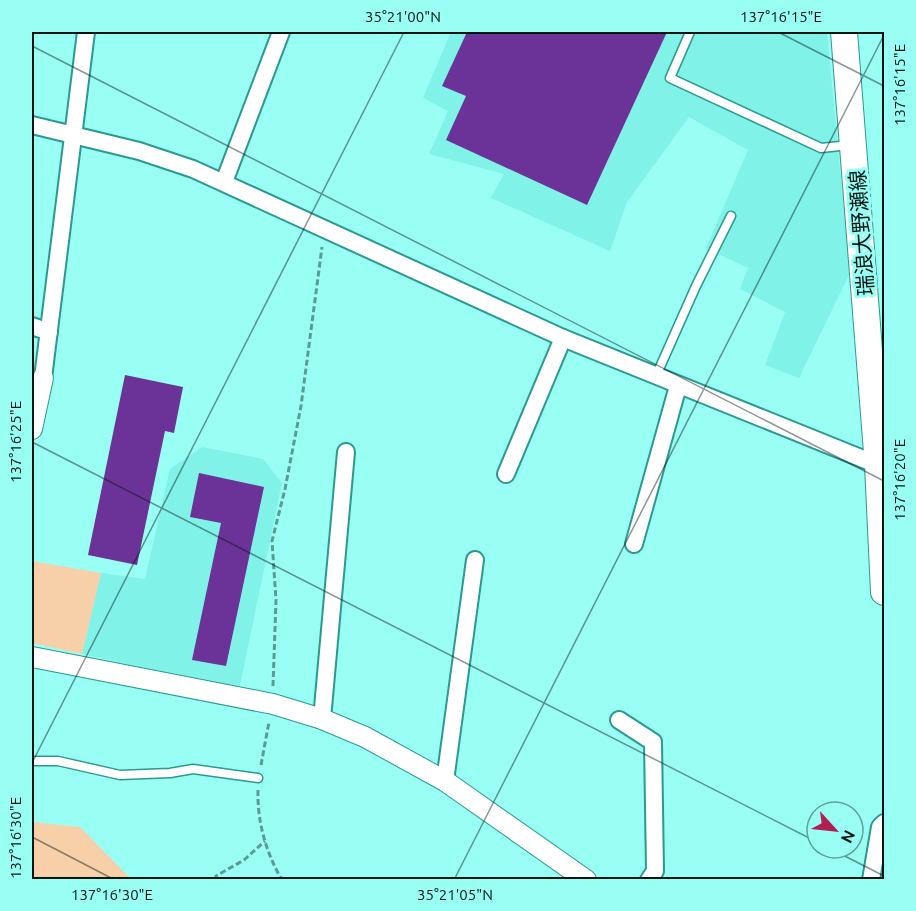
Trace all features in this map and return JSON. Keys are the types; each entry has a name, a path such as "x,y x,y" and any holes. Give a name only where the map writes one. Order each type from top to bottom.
{"main road":[{"name":"瑞浪大野瀬線","path":"844,32 882,465 885,592"}],"street":[{"path":"32,429 43,378 86,32"},
{"path":"224,182 281,32"},
{"path":"32,125 139,151 193,169 563,338 678,386 882,465"},
{"path":"32,326 49,332"},
{"path":"506,474 563,338"},
{"path":"634,544 678,386"},
{"path":"322,719 346,452"},
{"path":"445,781 474,560"},
{"path":"32,657 273,704 322,719 365,736 445,781 586,879"},
{"path":"618,720 653,742 655,871 649,879"},
{"path":"871,879 880,827 885,823"}],"lane":[{"path":"690,32 670,78 821,148 854,144"},
{"path":"656,376 696,286 731,216"},
{"path":"32,761 58,761 120,775 170,773 194,768 258,778"}],"path":[{"path":"282,879 265,841 257,808 258,778 273,704 276,600 272,541 301,406 324,230"},
{"path":"216,879 216,876 244,860 265,841"}],"shaded area":[{"path":"451,32 827,32 850,273 799,378 765,365 785,312 740,289 748,268 706,248 748,150 689,117 627,202 610,251 491,198 504,174 429,154 448,111 423,98"},
{"path":"202,447 263,459 282,483 239,690 82,654 101,573 145,579 170,469"},
{"path":"32,561 101,573 82,654 32,643"},
{"path":"32,822 80,827 131,879 32,879"}],"building":[{"path":"467,32 667,32 587,205 446,140 466,96 442,86"},
{"path":"125,375 183,387 174,433 165,431 137,565 88,555"},
{"path":"199,473 264,487 226,666 192,660 221,523 190,517"}]}
